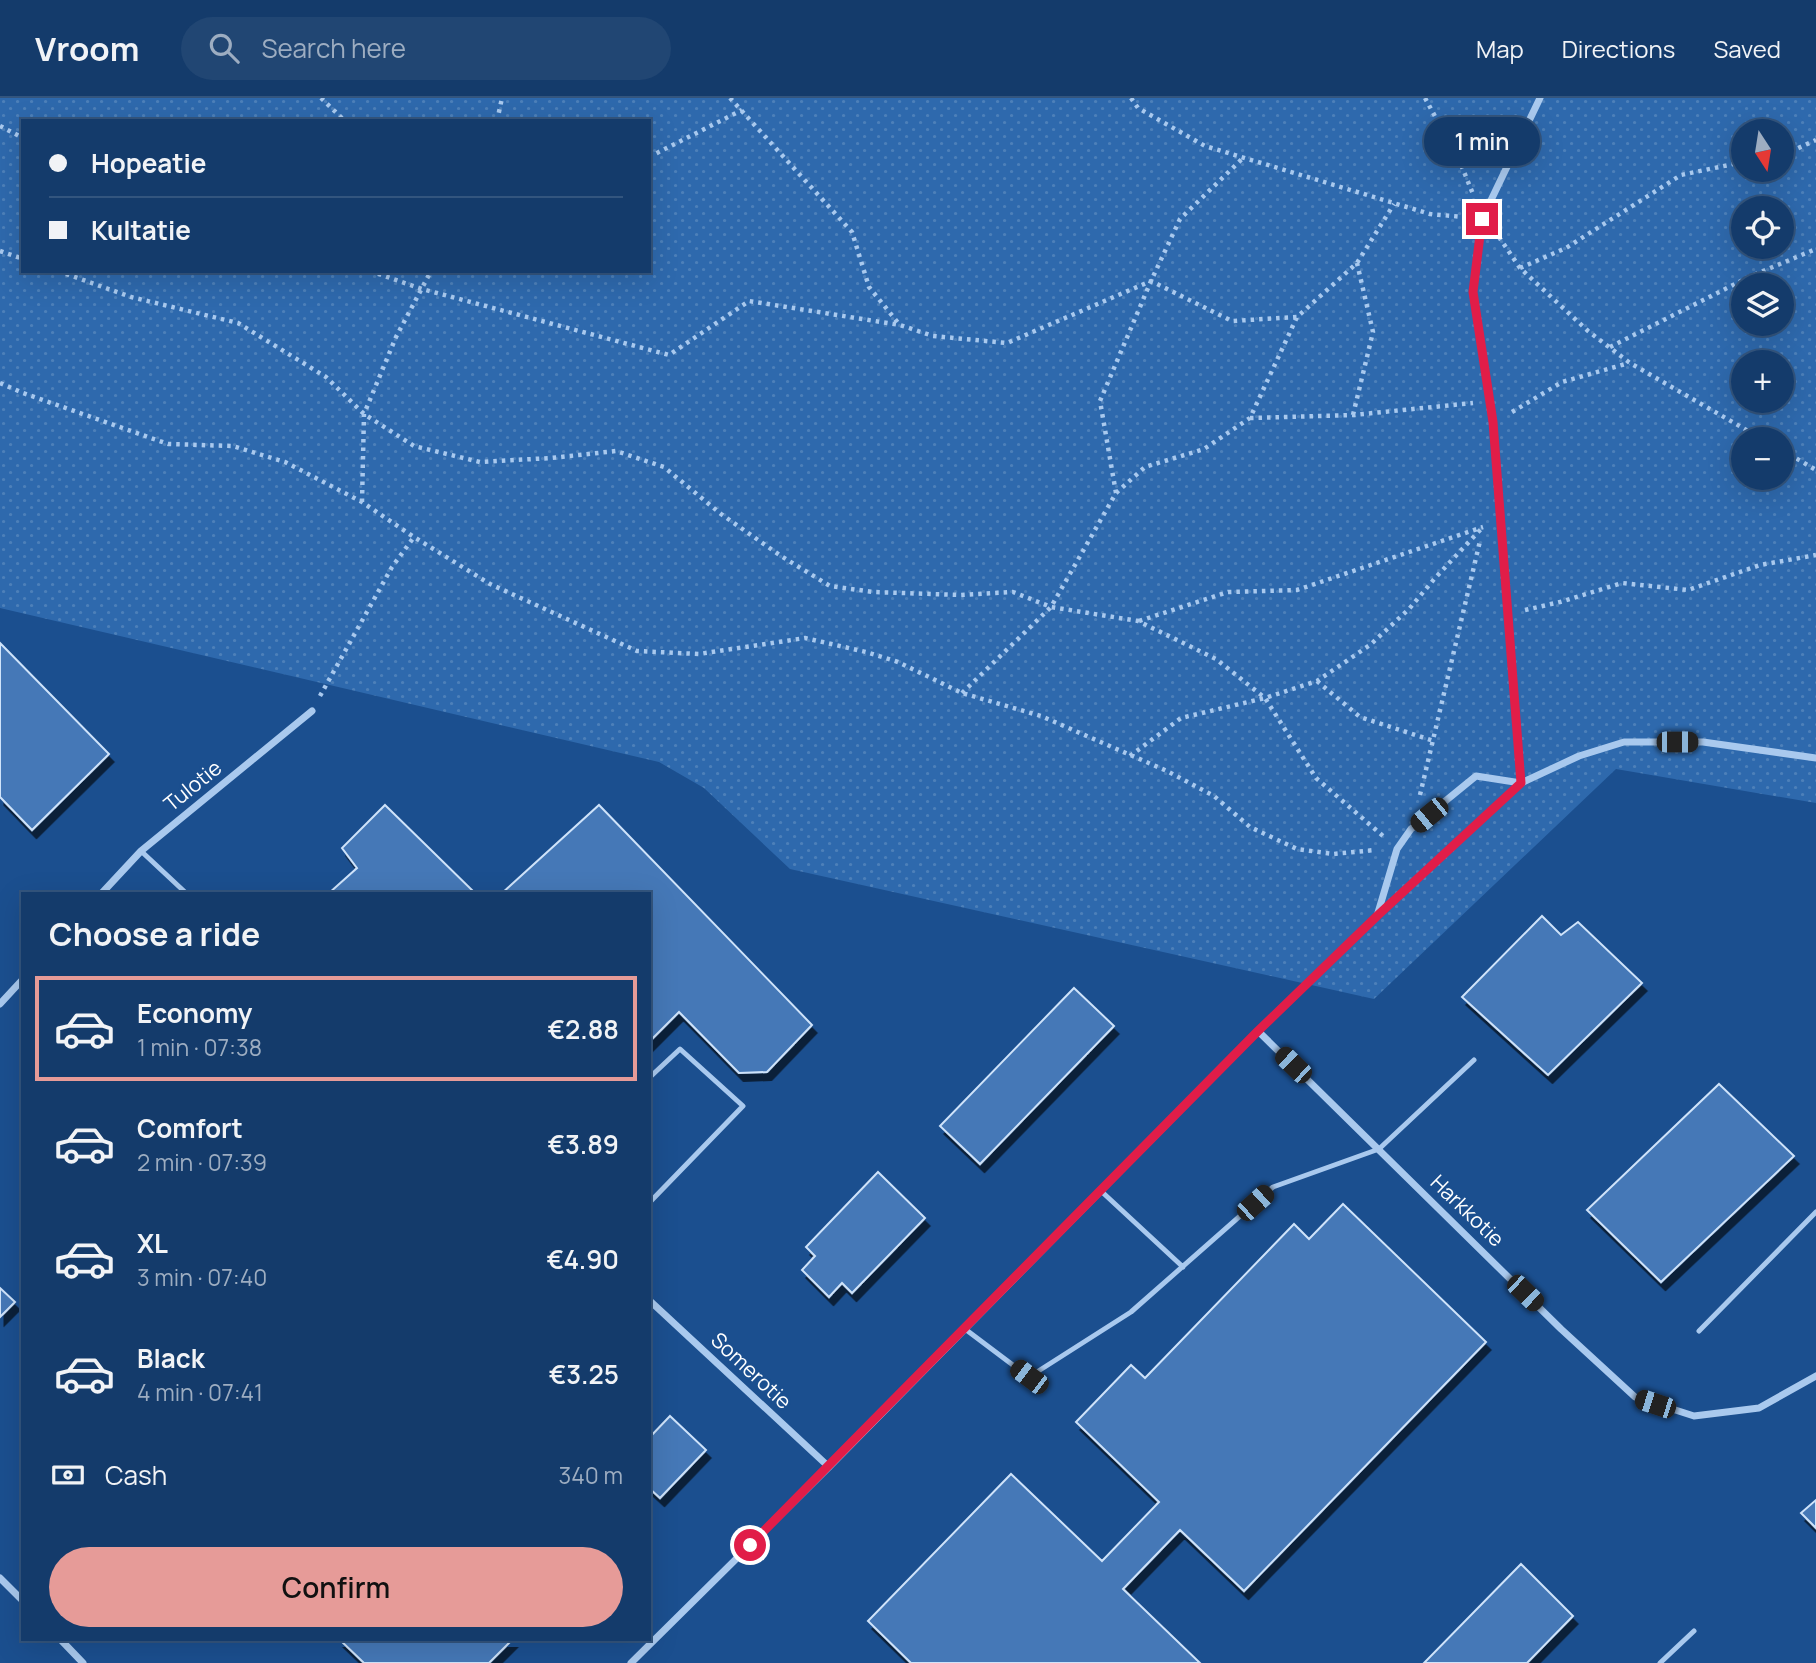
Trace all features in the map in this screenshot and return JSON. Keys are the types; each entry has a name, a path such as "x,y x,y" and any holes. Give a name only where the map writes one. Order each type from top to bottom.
{"street":[{"path":"1521,783 1493,422 1473,292 1482,219 1540,98"},
{"name":"Tulotie","path":"104,892 141,851 312,711"},
{"path":"631,1663 829,1467 1258,1031 1521,783 1579,756 1624,742 1703,742 1816,758"},
{"path":"1377,916 1397,849 1411,829 1476,776 1521,783"},
{"path":"0,1004 21,981"},
{"name":"Harkkotie","path":"1258,1031 1561,1329 1635,1397 1694,1416 1759,1408 1816,1376"},
{"name":"Somerotie","path":"651,1302 829,1467"},
{"path":"0,1577 21,1599"},
{"path":"62,1641 83,1663"}],"lane":[{"path":"141,851 185,892"},
{"path":"651,1076 680,1049 743,1106 651,1201"},
{"path":"965,1329 1029,1377 1131,1312 1273,1187 1379,1149 1474,1059"},
{"path":"1101,1191 1183,1267"},
{"path":"1699,1331 1816,1212"},
{"path":"1660,1663 1694,1631"}],"path":[{"path":"321,98 343,119"},
{"path":"497,119 502,98"},
{"path":"730,98 852,232 869,287 900,326"},
{"path":"1131,98 1138,108 1205,146 1430,214 1482,219"},
{"path":"1425,98 1460,162 1482,219 1505,244 1520,268 1588,331 1630,363 1741,427"},
{"path":"651,156 741,110"},
{"path":"0,126 21,137"},
{"path":"1794,150 1816,139"},
{"path":"1116,494 1100,401 1180,219 1244,158"},
{"path":"1520,268 1566,248 1681,175 1731,165"},
{"path":"962,693 1051,607 1116,494 1145,467 1204,449 1250,418 1297,317 1357,263 1394,204"},
{"path":"1610,347 1751,276 1816,249"},
{"path":"0,251 21,258"},
{"path":"1353,415 1373,332 1357,263"},
{"path":"64,273 131,297 238,323 326,377 364,414 414,446 480,462 616,451 664,467 721,514 780,556 830,586 873,592 961,595 1013,592 1051,607 1138,621 1216,659 1265,698 1316,778 1397,849"},
{"path":"376,273 422,289 668,355 749,301 900,326 933,336 1007,344 1152,281"},
{"path":"362,502 364,414 396,337 430,273"},
{"path":"1152,281 1232,321 1297,317"},
{"path":"1493,422 1562,382 1630,363"},
{"path":"0,383 168,444 233,446 285,462 362,502 490,584 636,651 699,654 805,638 866,652 898,663 962,693 1041,716 1167,771 1214,796 1250,827 1297,849 1333,854 1397,849"},
{"path":"1250,418 1353,415 1490,401"},
{"path":"1794,457 1816,470"},
{"path":"1138,621 1228,592 1297,590 1483,526"},
{"path":"1130,756 1181,718 1265,698 1317,681 1370,645 1409,609 1483,526"},
{"path":"1411,829 1483,526"},
{"path":"312,711 392,567 414,537"},
{"path":"1509,614 1622,583 1688,590 1760,565 1816,555"},
{"path":"1317,681 1360,717 1434,741"}],"shaded area":[{"path":"0,98 1816,98 1816,803 1616,769 1374,999 790,869 704,788 659,762 0,608"}],"building":[{"path":"0,643 109,754 32,830 0,797"},
{"path":"385,805 474,892 330,892 357,868 342,848"},
{"path":"599,805 812,1025 767,1072 739,1073 679,1012 651,1040 651,892 503,892"},
{"path":"1542,916 1561,935 1578,922 1642,983 1548,1075 1462,997"},
{"path":"1074,988 1114,1026 980,1164 940,1126"},
{"path":"1719,1084 1794,1156 1661,1282 1587,1210"},
{"path":"878,1172 925,1218 852,1293 842,1283 829,1297 802,1270 815,1256 806,1247"},
{"path":"1343,1204 1486,1342 1244,1591 1180,1530 1123,1589 1200,1663 911,1663 868,1621 1011,1474 1102,1561 1159,1502 1076,1422 1131,1365 1145,1378 1294,1224 1309,1239"},
{"path":"0,1288 15,1302 0,1317"},
{"path":"670,1416 706,1450 660,1498 651,1490 651,1436"},
{"path":"1816,1500 1816,1528 1801,1513"},
{"path":"1521,1564 1573,1616 1527,1663 1424,1663"},
{"path":"341,1641 511,1641 489,1663 364,1663"}],"route":[{"path":"750,1545 1258,1031 1521,783 1493,422 1473,292 1482,219"}]}
